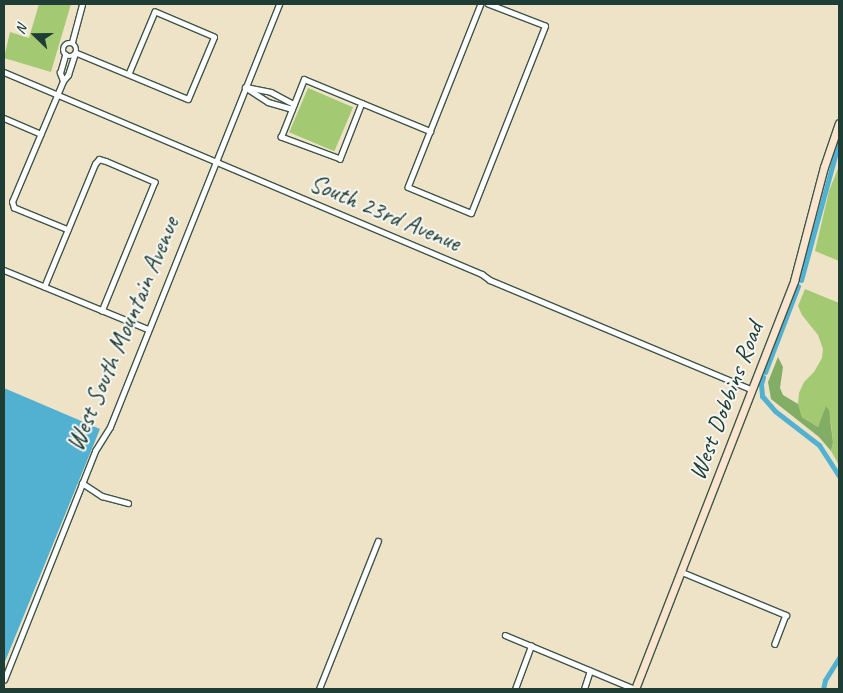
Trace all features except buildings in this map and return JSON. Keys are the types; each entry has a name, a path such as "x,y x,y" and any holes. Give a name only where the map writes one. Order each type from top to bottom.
{"main road":[{"name":"West Dobbins Road","path":"635,689 682,572 800,262 824,168 839,122"}],"street":[{"path":"72,42 82,4"},
{"name":"West South Mountain Avenue","path":"4,680 95,451 110,427 215,160 279,4"},
{"path":"481,4 408,187 470,213 545,26 488,4"},
{"path":"65,55 75,54 188,99 214,37 155,12 129,74"},
{"path":"68,230 14,208 12,202 62,81 66,78 70,69 76,46 72,42"},
{"path":"62,81 60,74 65,55 63,46 72,42"},
{"path":"62,66 70,69"},
{"name":"South 23rd Avenue","path":"4,72 482,274 490,280 751,389"},
{"path":"362,103 340,159 281,137 304,79 430,131"},
{"path":"245,87 268,102 293,106"},
{"path":"245,87 270,92 293,106"},
{"path":"4,118 41,134"},
{"path":"44,286 99,159 155,182 102,311"},
{"path":"4,270 148,329"},
{"path":"82,483 102,496 128,503"},
{"path":"319,689 378,541"},
{"path":"682,572 786,615 775,644"},
{"path":"505,635 635,689"},
{"path":"514,689 531,646"},
{"path":"584,689 590,671"}],"green space":[{"path":"39,4 71,4 51,72 4,58 10,32 29,38"},
{"path":"308,88 353,107 334,151 289,132"},
{"path":"839,166 839,261 815,251 829,191"},
{"path":"805,289 839,303 839,465 831,451 833,442 827,407 818,427 802,417 798,404 799,393 804,382 814,372 822,358 823,349 818,335 802,315 798,306"},
{"path":"778,357 783,367 780,388 783,395 798,404 802,417 818,427 826,406 829,410 833,442 831,451 819,437 771,399 768,382"}],"water":[{"path":"4,388 100,429 4,664"}],"waterway":[{"path":"801,280 839,141"},
{"path":"765,372 798,286"},
{"path":"763,377 761,384 762,396 775,411 819,445 839,476"},
{"path":"823,689 825,680 839,658"}]}
